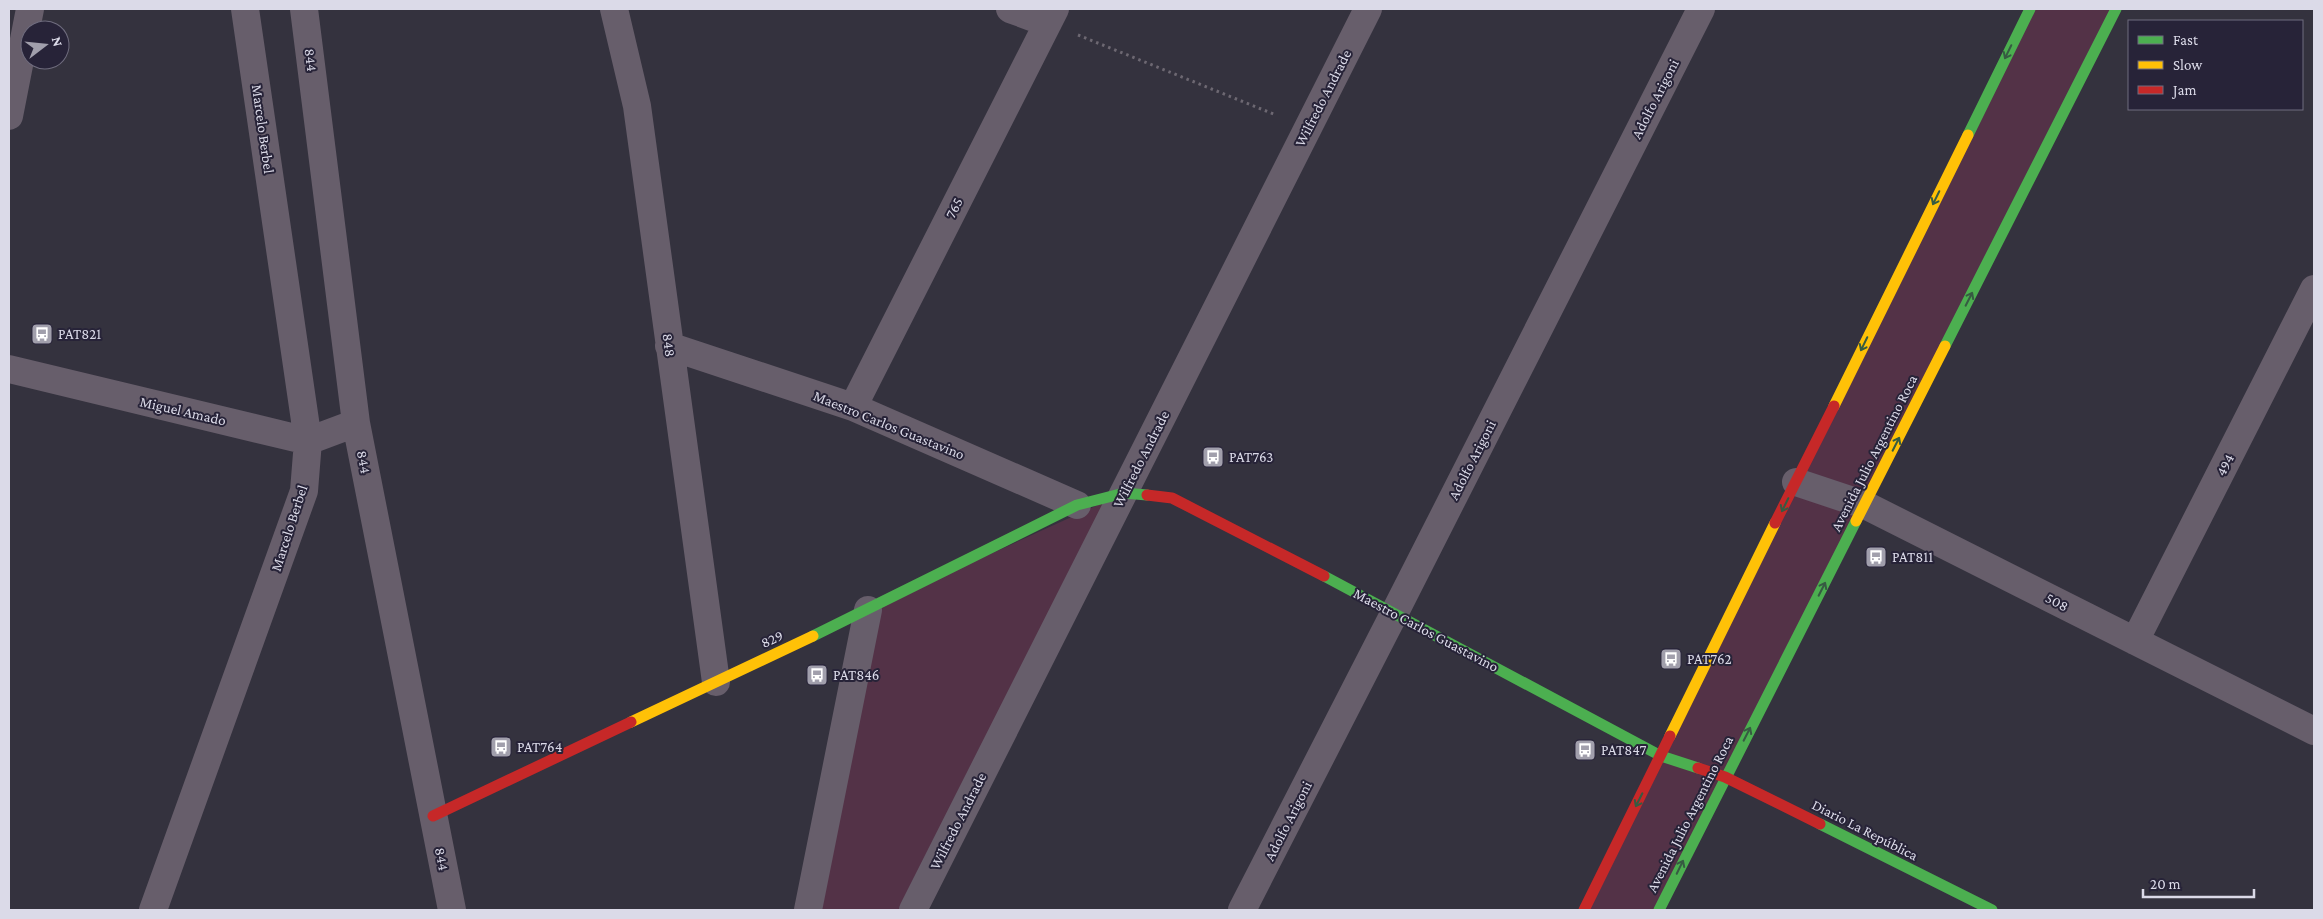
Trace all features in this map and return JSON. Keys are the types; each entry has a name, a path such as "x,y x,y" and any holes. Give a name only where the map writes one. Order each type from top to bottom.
{"main road":[{"path":"1584,910 2030,9"},
{"name":"Avenida Julio Argentino Roca","path":"1659,910 2116,9"},
{"name":"Maestro Carlos Guastavino","path":"1124,493 1172,498 1396,612 1661,756 1725,777"},
{"name":"829","path":"433,816 868,610 1077,504 1124,493"},
{"name":"Diario La República","path":"1725,777 1992,910"}],"street":[{"path":"9,116 30,9"},
{"name":"Marcelo Berbel","path":"153,910 304,491 308,441 245,9"},
{"name":"844","path":"304,9 356,423 452,910"},
{"name":"848","path":"614,9 636,106 716,682"},
{"path":"1010,9 1051,16"},
{"name":"Wilfredo Andrade","path":"913,910 1368,9"},
{"name":"Adolfo Arigoni","path":"1242,910 1396,612 1701,9"},
{"name":"765","path":"853,407 1051,16"},
{"name":"494","path":"2135,641 2314,289"},
{"name":"Maestro Carlos Guastavino","path":"669,346 853,407 1077,504"},
{"name":"Miguel Amado","path":"9,369 308,441"},
{"path":"308,441 356,423"},
{"name":"508","path":"1796,482 1865,505 2314,731"},
{"path":"808,910 868,610"}],"path":[{"path":"1051,16 1307,128"}],"shaded area":[{"path":"2030,9 2116,9 1659,910 1584,910"},
{"path":"1124,493 913,910 808,910 868,610"}],"traffic: fast":[{"path":"1968,135 2030,9"},
{"path":"1945,346 2116,9"},
{"path":"813,636 1077,505 1124,493 1147,495"},
{"path":"1659,910 1856,521"},
{"path":"1324,576 1661,756 1698,768"},
{"path":"1820,824 1992,910"}],"traffic: slow":[{"path":"1834,406 1968,135"},
{"path":"1856,521 1945,346"},
{"path":"1670,736 1775,523"},
{"path":"631,722 813,636"}],"traffic: jam":[{"path":"1775,523 1834,406"},
{"path":"1147,495 1172,498 1324,576"},
{"path":"433,816 631,722"},
{"path":"1584,910 1670,736"},
{"path":"1698,768 1725,777 1820,824"}],"place":[{"name":"PAT821","path":"42,334"},
{"name":"PAT763","path":"1213,457"},
{"name":"PAT811","path":"1876,557"},
{"name":"PAT762","path":"1671,659"},
{"name":"PAT846","path":"817,675"},
{"name":"PAT764","path":"501,747"},
{"name":"PAT847","path":"1585,750"}]}
